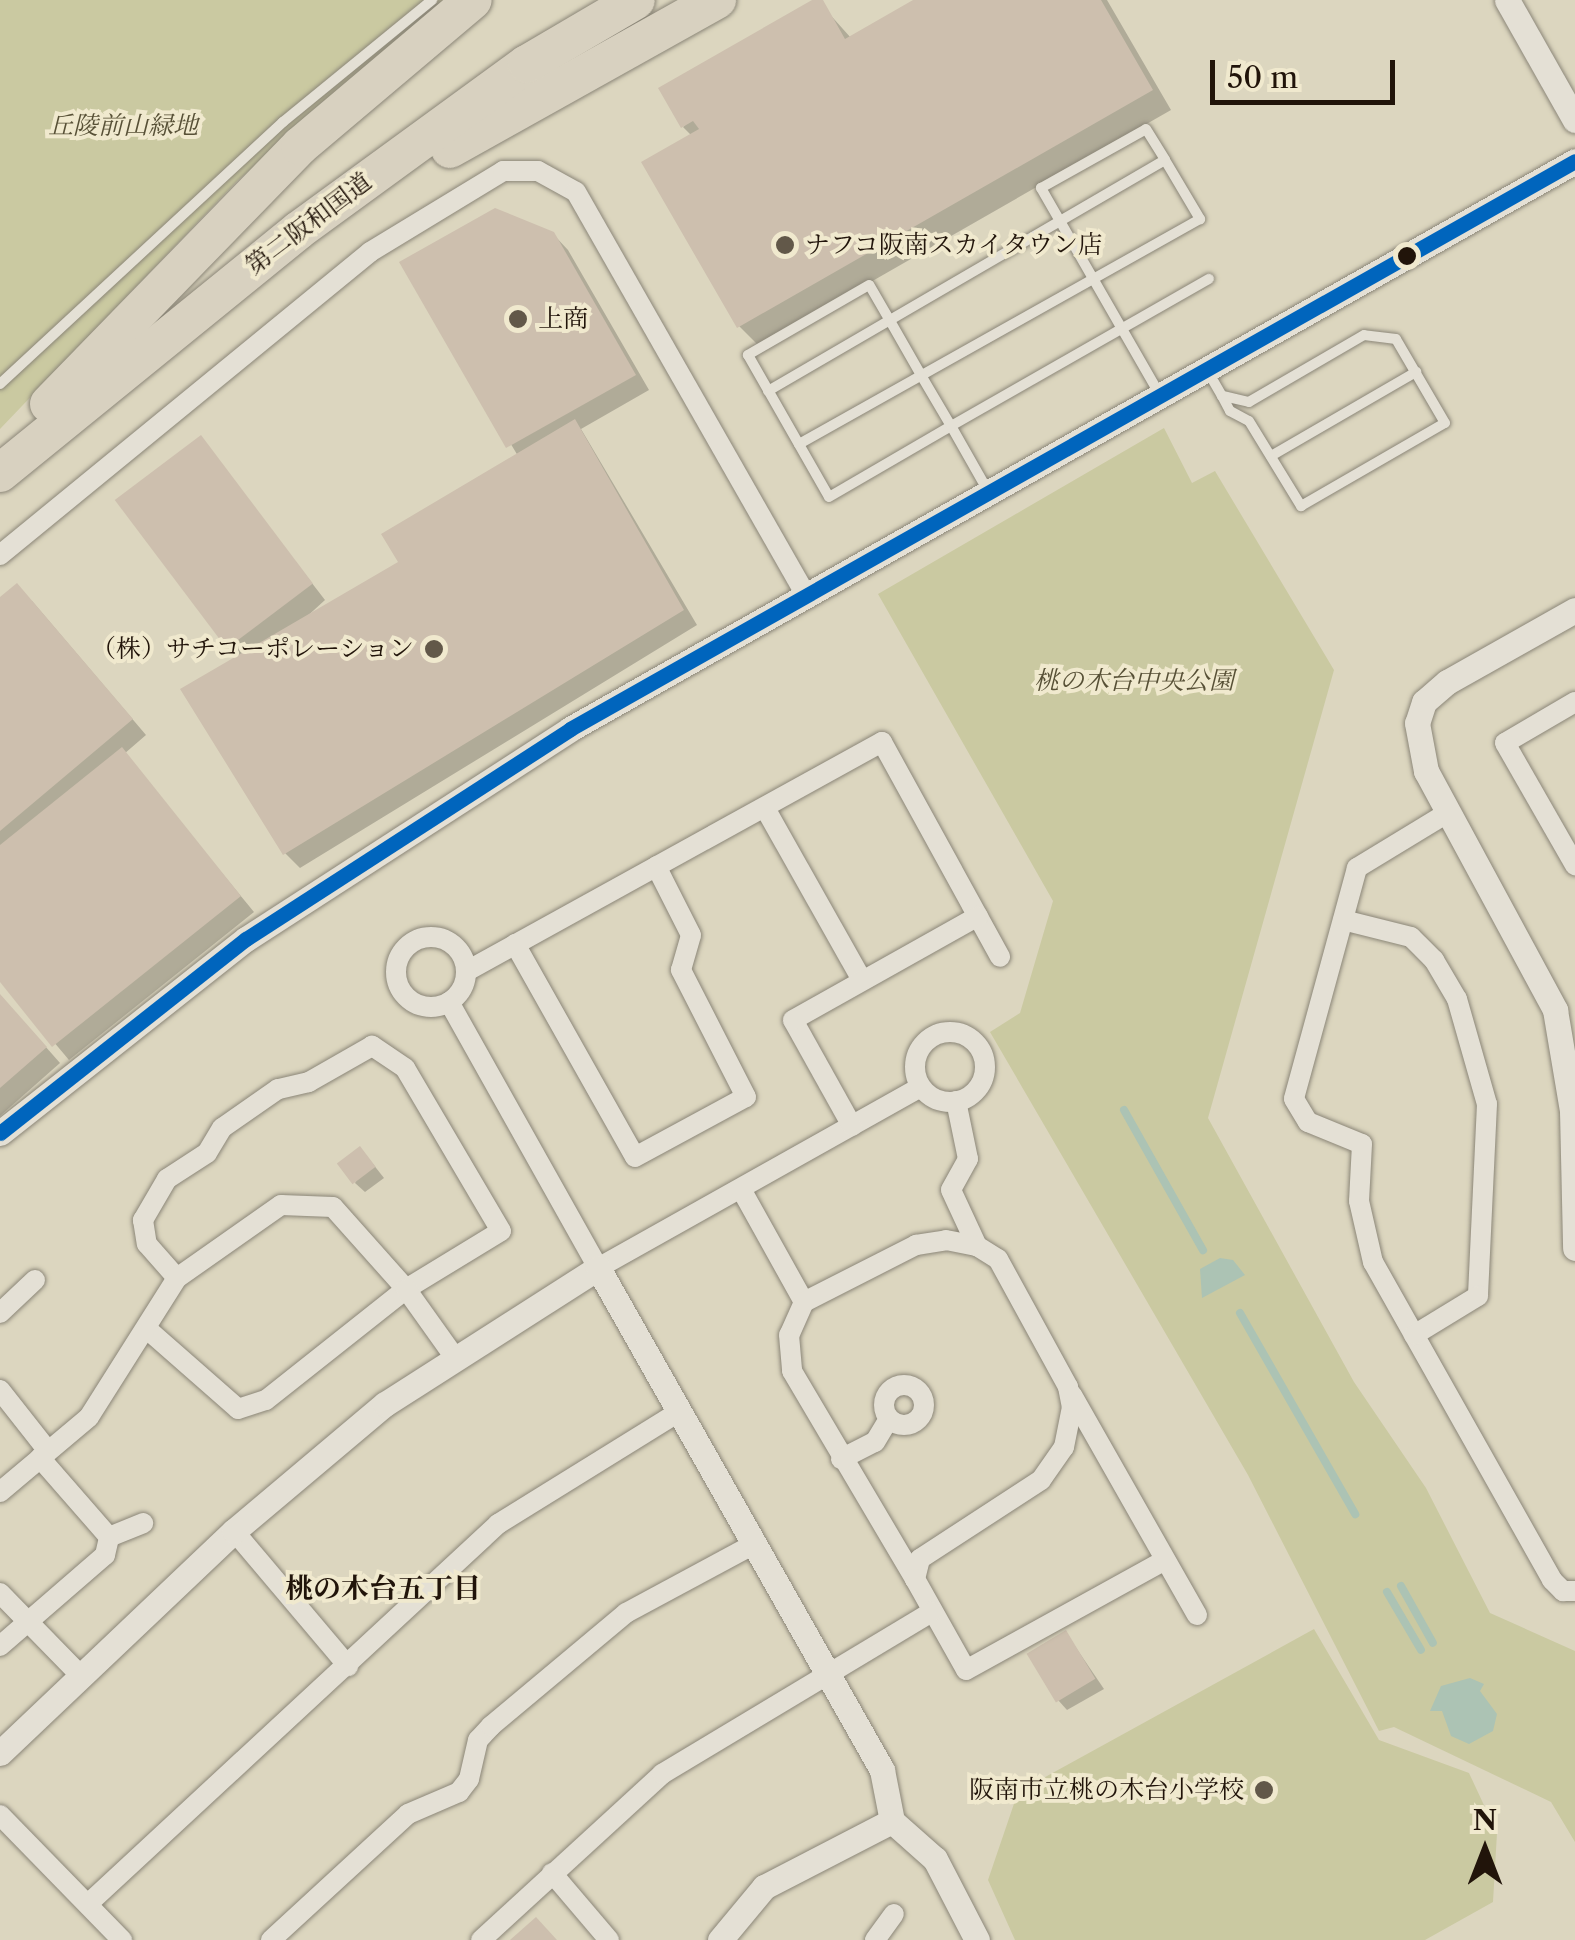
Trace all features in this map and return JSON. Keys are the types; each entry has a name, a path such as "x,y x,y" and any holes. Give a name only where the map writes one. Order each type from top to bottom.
{"highway":[{"path":"0,451 300,146 473,0"},
{"name":"第二阪和国道","path":"0,473 299,230 527,64 636,0"},
{"path":"299,230 392,190 486,125 717,0"}],"street":[{"path":"1506,0 1575,120"},
{"path":"0,1133 246,939 570,729 1575,161"},
{"path":"0,555 370,252 503,170 538,171 576,192 806,595"},
{"path":"1575,610 1424,702 1418,748 1449,812 1536,966 1571,1054 1575,1248"},
{"path":"1575,702 1505,743 1575,865"},
{"path":"449,1002 467,971 882,742 1000,957"},
{"path":"765,808 862,980"},
{"path":"1449,812 1357,868 1294,1099 1308,1122 1362,1144 1359,1201 1373,1262 1552,1580 1563,1591 1575,1591"},
{"path":"516,944 635,1157 746,1097 681,970 691,935 656,866"},
{"path":"852,1126 794,1020 978,916"},
{"path":"1343,920 1411,936 1434,960 1457,999 1487,1104 1478,1296 1414,1335"},
{"path":"449,1002 413,1002 398,982 399,957 418,939 435,936 457,948 467,971"},
{"path":"449,1002 829,1669 882,1770 892,1822 935,1859 977,1940"},
{"path":"947,1032 969,1037 984,1056 984,1079 956,1102 933,1098 921,1087 916,1060 928,1040 947,1032"},
{"path":"147,1329 238,1410 266,1400 406,1289 501,1231 405,1068 372,1046 309,1082 278,1089 222,1128 207,1153 167,1179 142,1220 147,1244 177,1278"},
{"path":"0,1753 234,1531 453,1355 598,1268 921,1087"},
{"path":"956,1102 968,1160 951,1190 976,1246"},
{"path":"741,1189 804,1302"},
{"path":"0,1492 89,1417 177,1278 268,1209 306,1203 332,1207 406,1289 453,1355"},
{"path":"1165,1560 966,1670 792,1371 789,1335 804,1302 916,1246 946,1240 976,1246 998,1260 1197,1616"},
{"path":"0,1314 36,1280"},
{"path":"914,1579 920,1559 1042,1480 1064,1447 1072,1407 1068,1387"},
{"path":"0,1390 44,1455 110,1537"},
{"path":"89,1903 498,1524 680,1411"},
{"path":"841,1459 875,1442 889,1419"},
{"path":"0,1646 105,1554 110,1537 142,1523"},
{"path":"234,1531 348,1666"},
{"path":"271,1940 408,1814 459,1792 469,1779 478,1740 626,1612 756,1543"},
{"path":"0,1593 81,1676"},
{"path":"481,1940 662,1774 829,1669 932,1612"},
{"path":"0,1815 122,1940"},
{"path":"720,1940 764,1887 892,1822"},
{"path":"552,1873 608,1940"},
{"path":"875,1940 894,1914"}],"lane":[{"path":"0,384 283,122 432,0"},
{"path":"799,444 921,375 1094,279 1200,220 1146,129 1041,188 1094,279 1161,396"},
{"path":"768,390 1165,160"},
{"path":"990,492 951,426 888,319 869,285 748,355 829,497 951,426 1209,279"},
{"path":"1207,370 1230,412 1249,420 1301,506 1445,424 1396,339 1364,334 1249,402 1222,396"},
{"path":"1271,456 1416,372"}],"green space":[{"name":"丘陵前山緑地","path":"0,0 451,0 238,180 0,429"},
{"name":"桃の木台中央公園","path":"1164,428 1192,483 1215,471 1334,670 1208,1118 1354,1382 1426,1488 1490,1613 1575,1651 1575,1842 1551,1802 1394,1727 1379,1731 1248,1475 990,1032 1020,1013 1053,901 878,594"},
{"name":"阪南市立桃の木台小学校","path":"1314,1629 1379,1740 1469,1773 1497,1833 1493,1902 1425,1940 1015,1940 988,1880 1018,1792"}],"shaded area":[{"path":"1220,1258 1233,1260 1245,1275 1202,1298 1200,1269"},
{"path":"1470,1678 1484,1684 1480,1691 1497,1714 1493,1731 1469,1744 1451,1736 1442,1711 1430,1711 1441,1686"}],"building":[{"name":"ナフコ阪南スカイタウン店","path":"812,0 823,0 845,39 913,0 1101,0 1153,90 737,328 641,162 699,129 693,121 681,128 658,88"},
{"name":"上商","path":"495,208 554,232 636,375 506,448 399,262"},
{"name":"（株）サチコーポレーション","path":"575,419 684,610 283,855 180,689 398,562 381,534"},
{"path":"201,435 313,584 227,649 115,500"},
{"path":"17,583 133,719 0,831 0,597"},
{"path":"122,747 241,896 52,1047 0,982 0,845"},
{"path":"0,994 47,1047 0,1088"},
{"path":"360,1146 376,1167 352,1184 337,1163"},
{"path":"1066,1630 1095,1679 1056,1703 1027,1654"},
{"path":"536,1917 557,1940 510,1940"}],"waterway":[{"path":"1124,1110 1203,1250"},
{"path":"1240,1313 1355,1514"},
{"path":"1401,1586 1433,1643"},
{"path":"1387,1592 1421,1650"}],"transit line":[{"path":"0,1133 246,939 570,729 1575,161"}],"place":[{"name":"ナフコ阪南スカイタウン店","path":"785,245"},
{"name":"上商","path":"518,319"},
{"name":"（株）サチコーポレーション","path":"434,649"},
{"name":"阪南市立桃の木台小学校","path":"1264,1790"}],"district":[{"name":"桃の木台五丁目","path":"383,1588"}]}
